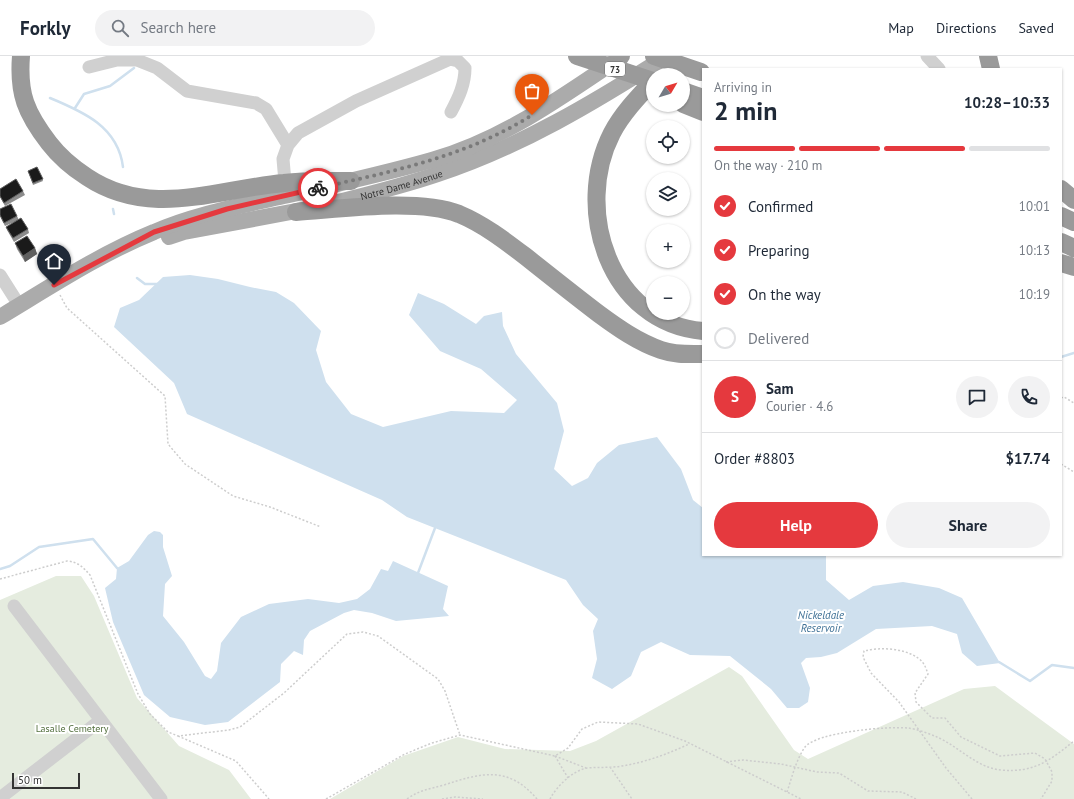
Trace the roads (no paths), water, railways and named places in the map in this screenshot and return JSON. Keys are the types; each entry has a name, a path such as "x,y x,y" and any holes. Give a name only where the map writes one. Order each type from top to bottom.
{"highway":[{"path":"21,56 21,92 36,126 54,149 76,170 97,184 120,195 144,199 171,200 285,182 351,181"},
{"name":"73","path":"576,56 620,61 646,77"},
{"path":"654,56 702,72"},
{"path":"666,68 678,56"},
{"path":"988,56 991,68"},
{"path":"620,61 646,83"},
{"path":"646,89 620,120 608,144 600,167 597,185 597,221 605,251 614,270 624,287 638,302 651,312 675,325 702,331"},
{"path":"690,97 702,98"},
{"path":"690,101 702,111"},
{"path":"1062,190 1074,200"},
{"path":"296,212 412,206 438,208 458,213 478,223 498,236 605,318 633,337 662,350 682,354 702,354"},
{"path":"1062,216 1074,222"},
{"path":"1062,242 1074,248"},
{"path":"1062,263 1074,267"}],"main road":[{"name":"Notre Dame Avenue","path":"112,253 184,232 296,212 411,183 439,174 503,149 564,118 667,56"},
{"name":"Notre Dame Avenue","path":"0,317 54,285 154,232 190,219 227,209 351,181 433,160 495,136 535,114 620,61"}],"street":[{"path":"927,56 938,68"},
{"path":"89,67 116,60 137,60 157,68 187,91 256,102 266,109 277,124 288,145"},
{"path":"285,182 283,159 288,145 298,133 356,101 450,60 458,61 465,68 465,78 461,93 451,112"},
{"path":"0,275 19,305"},
{"path":"14,606 158,798"},
{"path":"0,798 101,720"}],"water":[{"name":"Nickeldale Reservoir","path":"190,275 218,279 276,292 294,303 321,331 316,350 326,382 351,414 383,427 451,411 504,413 517,400 481,369 440,351 409,315 418,293 444,304 476,324 484,316 502,312 503,326 516,354 557,403 564,431 554,469 572,486 588,478 597,463 619,445 657,437 681,469 693,500 702,507 702,556 826,556 826,580 849,600 873,586 903,582 939,588 962,598 1000,663 977,666 962,653 957,634 932,626 876,629 837,653 821,657 806,658 801,663 810,688 808,702 799,708 787,708 771,689 730,656 690,655 661,642 641,652 631,676 612,689 592,678 597,659 593,631 598,619 583,605 566,580 407,517 382,500 187,414 174,383 114,327 120,308 139,300 163,277"},
{"path":"154,531 160,532 163,535 163,547 172,576 165,584 163,616 184,642 205,676 211,679 217,671 221,643 241,617 269,604 308,599 339,603 357,599 370,589 381,569 388,571 393,561 448,586 443,609 449,616 396,621 372,613 354,610 344,613 310,631 304,640 303,655 294,651 281,664 280,682 228,722 205,725 170,717 144,695 113,622 105,588 116,579 117,568 129,561 148,535"}],"waterway":[{"path":"75,108 84,94 110,86 134,68"},
{"path":"50,98 87,115 107,131 120,153 123,167"},
{"path":"113,209 114,214"},
{"path":"137,278 145,284 158,284"},
{"path":"1062,357 1074,353"},
{"path":"418,573 435,528"},
{"path":"0,569 10,566 39,547 93,539 117,568"},
{"path":"999,662 1030,681 1052,665 1074,668"}],"park label":[{"name":"Lasalle Cemetery","path":"72,728"}]}
